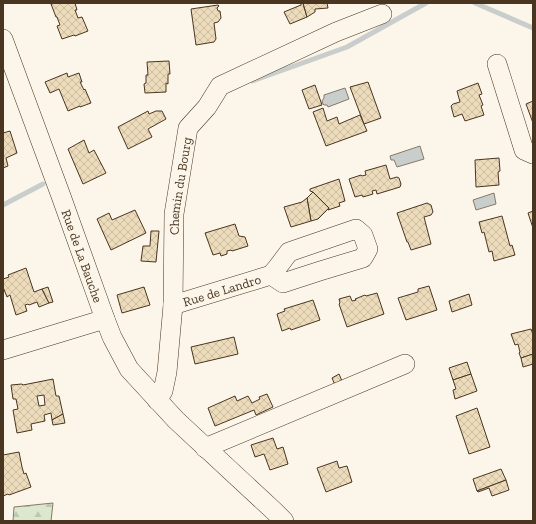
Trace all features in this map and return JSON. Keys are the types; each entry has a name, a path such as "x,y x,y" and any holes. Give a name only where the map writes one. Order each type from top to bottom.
{"street":[{"name":"Chemin du Bourg","path":"157,400 163,391 167,372 173,305 174,214 188,128 207,107 220,86 336,32 382,14"},
{"name":"Rue de La Bauche","path":"3,39 112,338 129,369 176,420 284,521"},
{"path":"497,64 524,150 533,154"},
{"name":"Rue de Landro","path":"173,305 271,275"},
{"path":"3,350 105,319"},
{"path":"205,448 405,364"}],"green space":[{"path":"53,503 51,521 13,521 14,507"}],"shaded area":[{"path":"345,88 349,99 328,107 327,105 323,104 322,101 324,95"},
{"path":"420,146 424,159 397,167 394,160 391,160 390,156"},
{"path":"494,193 496,204 476,210 473,200"}],"building":[{"path":"75,3 77,10 75,10 78,18 82,17 88,31 62,39 57,26 60,25 51,4"},
{"path":"301,3 303,3 307,17 290,24 284,12 301,5"},
{"path":"303,3 327,3 328,8 315,9 315,12 307,17"},
{"path":"219,6 217,8 218,11 220,11 221,18 218,22 214,23 216,39 214,42 196,45 191,9"},
{"path":"169,61 170,74 168,74 168,84 166,83 166,92 145,93 144,84 146,83 146,75 148,75 147,62"},
{"path":"67,73 68,77 79,73 82,82 80,82 91,103 68,111 59,89 50,93 45,82"},
{"path":"368,82 381,118 364,124 350,87"},
{"path":"478,83 482,94 479,95 483,105 481,106 484,115 465,121 462,114 454,117 451,106 460,102 457,91"},
{"path":"315,85 322,105 309,109 302,90"},
{"path":"533,101 533,123 526,104"},
{"path":"323,108 327,121 337,117 339,124 360,115 367,131 326,146 313,112"},
{"path":"148,111 149,114 156,111 162,111 166,119 148,129 152,137 128,149 118,127"},
{"path":"10,131 17,153 6,158 8,166 3,168 3,133"},
{"path":"84,140 89,153 94,150 106,173 83,184 68,149"},
{"path":"499,158 499,185 476,187 475,160"},
{"path":"386,165 390,179 397,177 399,178 401,184 400,187 377,194 376,190 372,191 373,194 363,197 362,195 355,197 349,179 366,175 365,171"},
{"path":"339,179 345,201 339,203 340,206 328,210 329,208 313,192 310,191 310,189"},
{"path":"313,192 329,208 318,219 311,221 307,198"},
{"path":"307,198 311,221 291,227 284,207 302,202"},
{"path":"427,203 431,205 433,212 431,215 424,217 431,244 411,250 397,213"},
{"path":"135,210 146,233 111,250 97,219 109,213 112,220"},
{"path":"533,211 533,228 528,213"},
{"path":"502,216 510,246 512,245 515,255 494,261 492,251 489,252 484,232 482,233 479,222"},
{"path":"235,224 239,236 245,237 248,246 227,251 227,254 221,256 220,253 213,255 205,233"},
{"path":"151,231 159,231 156,262 141,261 143,246 150,246"},
{"path":"26,268 34,292 42,289 49,303 39,307 37,302 25,305 27,311 16,315 10,295 7,297 3,287 3,279 9,277 8,275"},
{"path":"429,286 437,310 406,320 398,298 418,292 418,289"},
{"path":"48,287 53,302 49,303 42,289"},
{"path":"144,287 150,305 122,313 117,295"},
{"path":"377,293 384,314 347,327 339,304 339,299 350,296 352,301 365,295"},
{"path":"469,294 472,305 452,312 449,301"},
{"path":"313,300 320,320 291,330 290,328 282,331 277,314 285,311 284,309"},
{"path":"531,329 533,334 533,354 521,358 518,344 515,345 511,334"},
{"path":"234,337 238,354 195,364 191,347"},
{"path":"533,354 533,364 523,367 521,358"},
{"path":"467,362 471,374 453,380 449,368"},
{"path":"339,374 342,381 335,385 332,378"},
{"path":"471,374 477,391 455,399 453,390 456,389 453,380"},
{"path":"53,379 56,396 59,396 63,414 52,420 51,413 44,415 45,421 31,424 32,430 17,433 13,410 18,409 16,399 13,399 11,385 23,385","holes":["44,395 45,405 39,406 37,396"]},
{"path":"267,394 273,407 256,415 254,410 215,426 208,408 235,396 237,401 248,396 252,403 260,399 259,397"},
{"path":"477,408 490,447 469,454 456,416"},
{"path":"63,414 65,423 53,425 52,420"},
{"path":"273,438 277,449 283,447 288,464 270,470 264,454 255,457 251,445"},
{"path":"19,452 24,474 26,473 31,487 3,496 3,455"},
{"path":"337,461 339,468 347,466 352,482 326,492 317,468"},
{"path":"501,469 506,480 477,491 473,479"},
{"path":"506,480 509,490 492,496 489,488 478,492 477,491"}],"waterway":[{"path":"252,81 347,47 426,3"},
{"path":"475,3 533,28"},
{"path":"3,205 43,184"}]}
